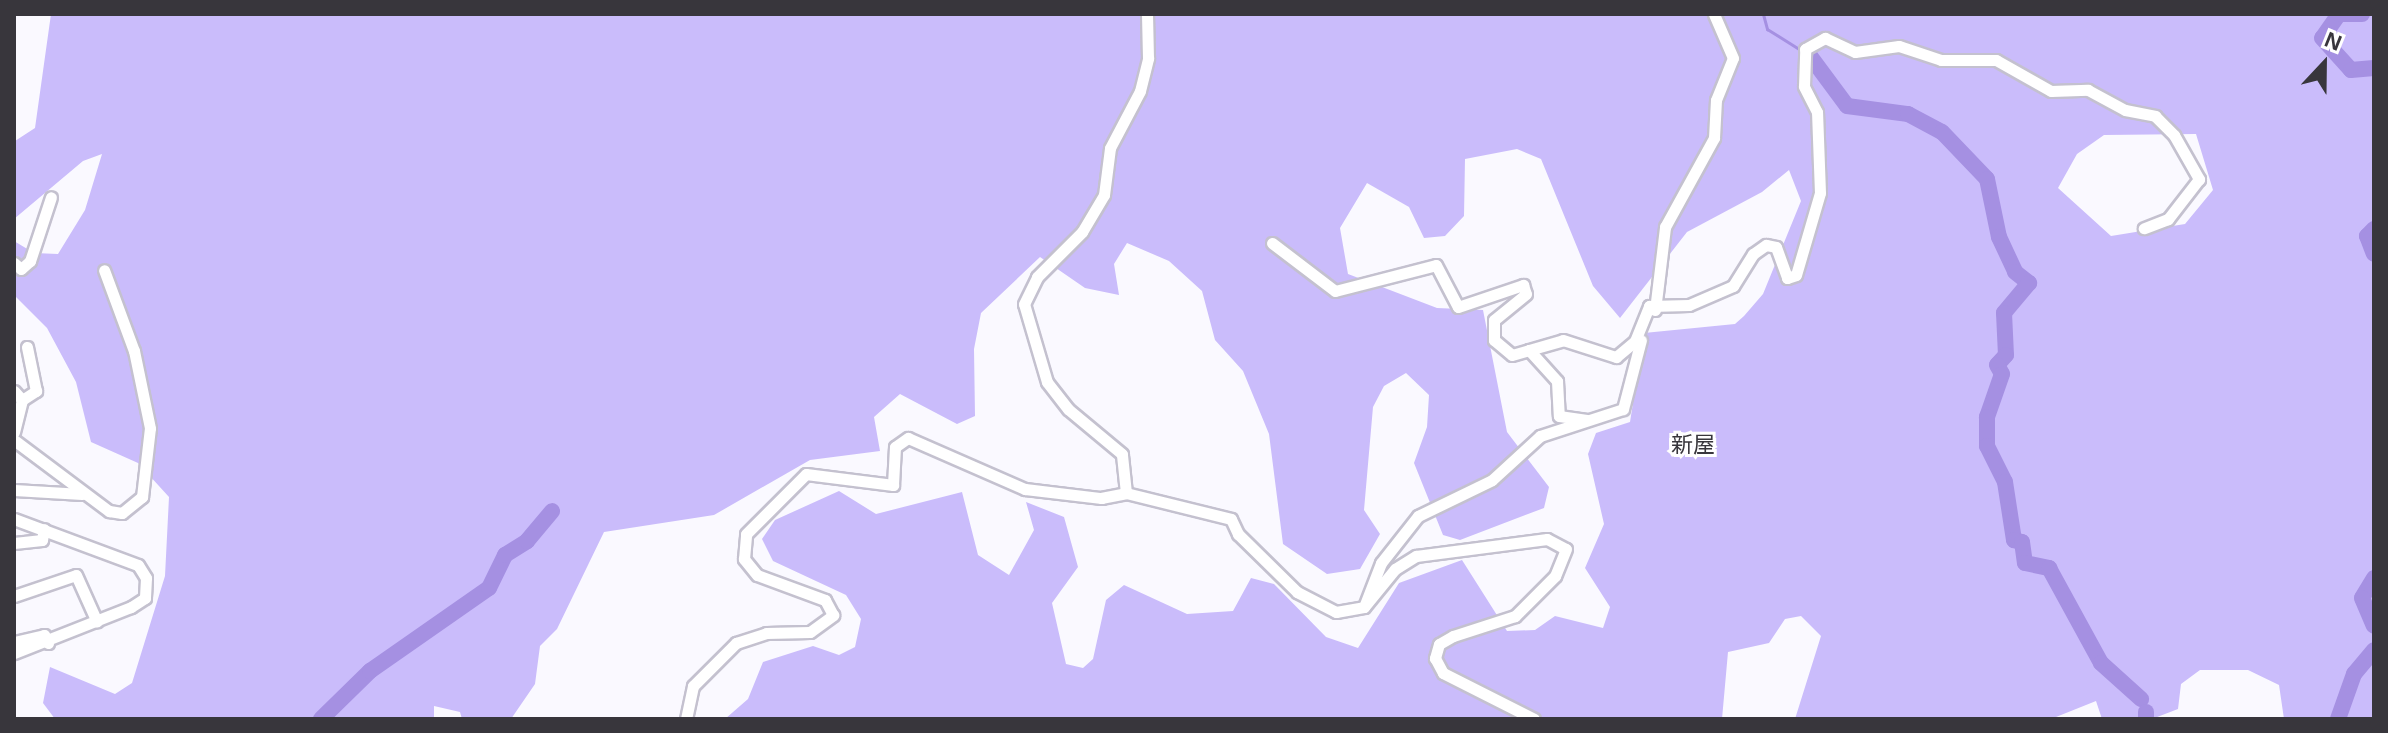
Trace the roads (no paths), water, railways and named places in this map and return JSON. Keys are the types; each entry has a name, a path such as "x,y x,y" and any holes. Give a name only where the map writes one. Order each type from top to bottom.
{"street":[{"path":"1126,493 1122,454 1068,409 1047,382 1024,304 1037,277 1082,232 1104,195 1110,148 1145,69 1147,14"},
{"path":"1364,607 1377,571 1418,516 1492,480 1540,436 1623,409 1630,364 1656,306 1665,227 1714,138 1716,100 1733,58 1714,14"},
{"path":"1272,243 1335,291 1436,265 1458,307 1523,285 1526,294 1498,313 1491,332 1512,355 1563,340 1616,357 1635,341 1649,306 1689,305 1733,286 1753,254 1766,245 1776,247 1787,278 1796,275 1820,193 1817,112 1804,86 1805,49 1825,38 1855,52 1899,46 1941,60 1996,60 2051,91 2088,90 2125,110 2155,116 2174,135 2199,179 2168,219 2144,228"},
{"path":"14,263 21,269 30,261 51,197"},
{"path":"14,440 82,494 122,513 142,497 150,473 150,428 134,351 104,270"},
{"path":"14,432 18,395 36,391 27,347"},
{"path":"1529,350 1557,381 1559,416 1592,420"},
{"path":"686,719 693,686 736,643 766,633 810,632 833,615 825,600 757,575 741,550 746,534 800,477 816,474 888,487 896,481 895,447 908,438 1025,489 1101,498 1126,493 1231,519 1238,534 1309,601 1336,612 1364,607 1395,569 1416,556 1547,539 1563,546 1561,569 1515,616 1453,636 1439,644 1435,658 1443,673 1534,719"},
{"path":"14,490 82,494"},
{"path":"14,519 138,565 143,572 145,598 48,643 14,653"},
{"path":"14,543 42,540 44,529"},
{"path":"14,596 76,575 97,622"},
{"path":"14,642 44,635 48,643"}],"waterway":[{"path":"1763,14 1767,29 1801,50"},
{"path":"2339,14 2322,38 2351,70 2374,68"},
{"path":"2340,14 2362,14"},
{"path":"1810,56 1847,106 1908,114 1942,132 1987,179 1999,237 2015,272 2029,283 2004,313 2006,355 1997,365 2002,374 1987,417 1987,446 2005,482 2014,540 2022,542 2025,563 2049,568 2101,663 2141,699"},
{"path":"2374,229 2367,236 2374,254"},
{"path":"321,719 370,671 489,588 505,555 527,541 552,511"},
{"path":"2374,578 2362,598 2374,626"},
{"path":"2338,719 2354,674 2374,650"},
{"path":"2146,712 2146,719"}],"district":[{"name":"新屋","path":"1693,445"}]}
